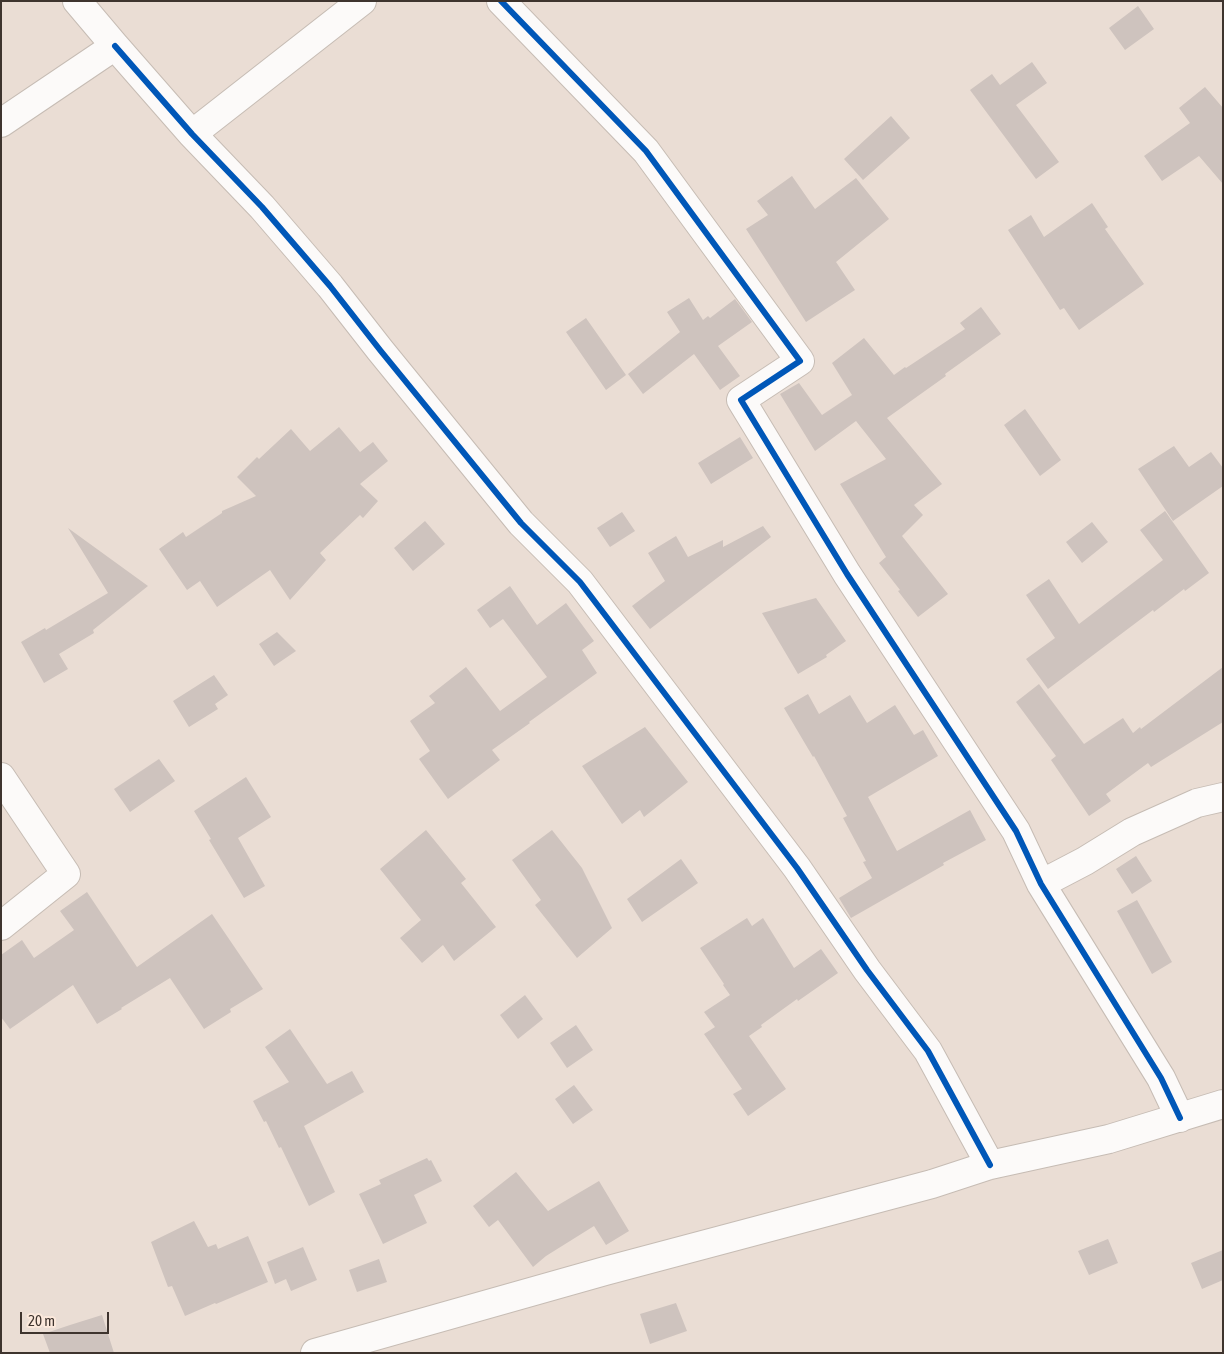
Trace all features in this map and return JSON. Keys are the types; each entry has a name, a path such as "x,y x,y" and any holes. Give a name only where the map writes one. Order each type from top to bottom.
{"street":[{"path":"78,1 192,134 262,207 330,286 521,523 580,582 797,868 867,970 928,1051 990,1165"},
{"path":"192,134 362,1"},
{"path":"500,1 646,151 800,361 741,400 846,574 1016,831 1041,884 1161,1078 1180,1118"},
{"path":"1,123 115,46"},
{"path":"1,777 66,874 1,926"},
{"path":"1041,884 1085,861 1132,832 1197,803 1223,797"},
{"path":"315,1353 605,1271 922,1186 990,1165 1108,1140 1223,1104"}],"building":[{"path":"1138,6 1154,29 1125,50 1109,28"},
{"path":"1032,62 1047,83 1016,105 1059,162 1036,179 970,90 992,74 1000,85"},
{"path":"1205,87 1223,108 1223,184 1199,156 1162,181 1144,156 1190,123 1179,108"},
{"path":"891,116 910,138 863,180 844,159"},
{"path":"792,176 815,209 856,178 889,219 836,262 855,290 806,322 746,229 768,215 757,201"},
{"path":"1092,203 1108,227 1105,229 1144,284 1079,330 1064,308 1060,310 1008,230 1031,215 1044,237"},
{"path":"689,298 703,320 708,316 710,318 735,299 752,322 718,346 740,376 720,390 694,354 643,394 628,374 680,332 667,312"},
{"path":"981,307 1001,334 887,418 942,484 914,505 923,515 902,536 948,594 918,617 879,563 886,557 840,484 886,459 856,421 815,451 780,394 799,383 822,415 852,395 832,363 864,338 894,375 965,329 960,323"},
{"path":"586,318 626,375 606,390 566,332"},
{"path":"1025,409 1061,460 1040,476 1004,425"},
{"path":"339,427 360,452 373,442 388,461 360,484 378,501 363,518 360,515 320,553 326,560 290,600 270,570 217,607 200,581 187,590 159,549 183,532 186,537 222,513 222,511 256,496 237,477 257,457 259,459 291,429 310,451"},
{"path":"740,437 753,458 711,484 698,463"},
{"path":"1174,446 1189,467 1211,452 1223,468 1223,486 1173,521 1138,469"},
{"path":"1165,511 1209,573 1154,612 1153,610 1048,689 1026,659 1055,638 1026,595 1049,579 1079,624 1163,560 1140,530"},
{"path":"622,512 635,531 610,547 597,528"},
{"path":"425,521 445,544 413,571 394,548"},
{"path":"1092,522 1108,542 1082,563 1066,542"},
{"path":"763,526 771,537 650,629 632,606 665,581 648,553 676,536 688,557 723,540 723,547"},
{"path":"68,528 148,586 93,630 94,633 59,654 68,669 44,683 21,642 45,628 46,630 108,593"},
{"path":"510,586 537,625 566,603 594,641 582,650 597,673 492,750 500,760 448,799 419,759 430,751 410,721 435,703 429,696 466,667 500,711 547,677 503,619 490,628 477,610"},
{"path":"816,598 846,641 826,655 827,657 798,674 762,613"},
{"path":"277,632 296,651 274,666 259,644"},
{"path":"1223,667 1223,722 1151,767 1148,763 1106,794 1111,801 1089,816 1051,760 1056,756 1016,702 1039,684 1084,744 1123,718 1133,733 1140,727 1141,729"},
{"path":"214,675 228,695 215,704 218,709 189,727 173,701"},
{"path":"808,694 819,714 850,695 867,723 895,705 914,735 923,730 938,756 868,797 897,851 970,810 986,840 943,863 944,865 851,918 839,898 872,878 863,862 866,861 843,818 847,816 814,756 784,708"},
{"path":"645,727 688,782 644,817 640,810 622,824 582,766"},
{"path":"159,759 175,781 130,812 114,789"},
{"path":"246,777 271,817 238,838 265,886 244,898 194,811"},
{"path":"426,830 466,879 461,883 496,927 454,961 443,945 422,963 400,938 421,920 380,869"},
{"path":"552,830 582,868 612,928 577,958 535,905 541,900 512,860"},
{"path":"1136,856 1152,881 1132,894 1116,869"},
{"path":"681,859 698,883 642,922 627,899"},
{"path":"87,892 137,967 212,914 263,989 230,1009 231,1012 204,1029 170,978 97,1024 73,985 10,1029 1,1017 1,955 22,940 34,958 74,930 60,911"},
{"path":"1137,900 1172,962 1152,974 1117,911"},
{"path":"747,918 752,926 763,918 794,968 821,949 838,973 798,1001 797,999 749,1036 786,1089 748,1116 733,1094 742,1089 704,1034 715,1027 704,1012 730,995 700,948"},
{"path":"525,995 543,1019 518,1039 500,1015"},
{"path":"576,1025 593,1050 567,1068 550,1043"},
{"path":"290,1029 327,1084 352,1071 364,1092 304,1126 335,1192 309,1206 281,1147 279,1148 266,1121 264,1122 253,1101 289,1082 265,1047"},
{"path":"574,1085 593,1110 573,1124 555,1099"},
{"path":"427,1158 429,1161 431,1160 442,1181 414,1195 427,1223 383,1244 359,1194 381,1184 379,1180"},
{"path":"516,1172 548,1211 599,1181 629,1231 606,1245 594,1226 546,1256 533,1267 498,1220 489,1227 473,1206"},
{"path":"194,1221 208,1247 216,1244 218,1249 248,1236 268,1282 185,1316 172,1286 168,1287 151,1242"},
{"path":"1108,1239 1118,1263 1089,1275 1078,1251"},
{"path":"303,1247 317,1280 291,1291 286,1279 275,1284 267,1262"},
{"path":"1223,1250 1223,1280 1202,1289 1191,1263"},
{"path":"379,1259 387,1282 357,1292 349,1270"},
{"path":"676,1303 687,1331 650,1344 640,1314"},
{"path":"102,1315 114,1353 50,1353 43,1334"}],"cycle path":[{"path":"501,1 646,151 800,361 741,400 847,574 1016,831 1041,884 1161,1078 1180,1118"},
{"path":"115,46 192,134 262,207 330,286 521,523 580,582 797,868 867,970 928,1051 990,1165"}]}
